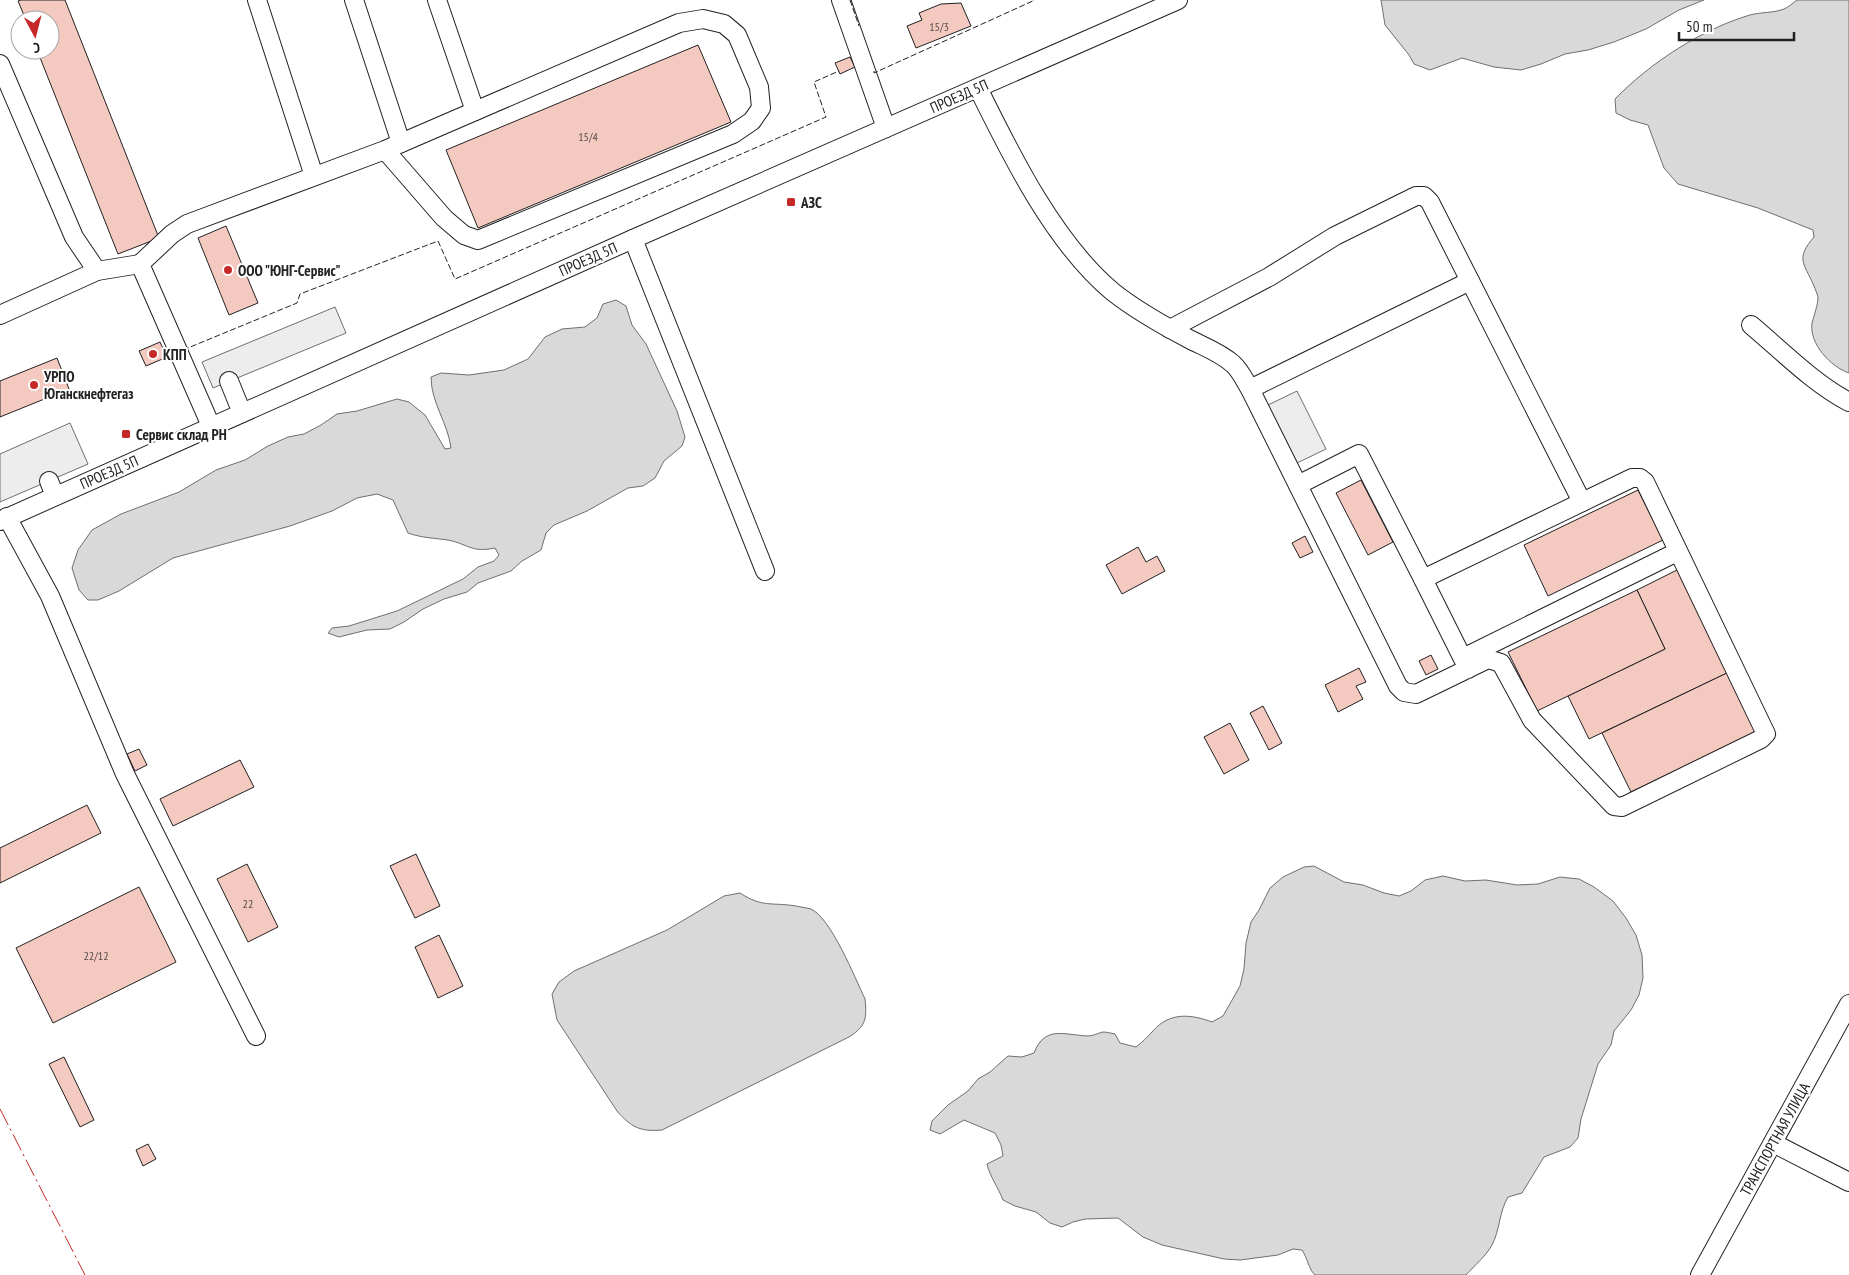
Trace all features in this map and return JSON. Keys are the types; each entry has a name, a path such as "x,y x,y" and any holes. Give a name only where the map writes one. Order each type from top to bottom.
{"street":[{"path":"256,0 314,176"},
{"path":"354,0 402,143"},
{"path":"438,0 475,111"},
{"path":"840,0 886,128"},
{"name":"ПРОЕЗД 5П","path":"4,519 52,488 242,413 978,88 1151,6 1178,0"},
{"path":"0,316 97,271 140,264 172,234 187,224 385,150 679,23 703,18 724,24 737,35 759,87 761,108 752,121 733,134 478,240 464,235 444,218 385,150"},
{"path":"0,64 74,237 97,271"},
{"path":"978,88 1011,155 1032,191 1087,268 1114,292 1155,320 1219,354 1235,365 1250,389 1398,686 1404,692 1416,694 1466,664 1677,552"},
{"path":"1170,329 1269,277 1335,236 1416,196 1424,196 1430,202 1582,502"},
{"path":"633,239 765,571"},
{"path":"140,264 211,426"},
{"path":"1250,389 1470,281"},
{"path":"1751,325 1811,376 1849,402"},
{"path":"229,381 242,413"},
{"path":"1298,485 1359,454 1466,664"},
{"path":"1423,579 1632,478 1640,478 1645,482 1766,734 1761,740 1622,807 1614,806 1532,720 1501,663 1488,659 1466,664"},
{"path":"4,519 50,596 125,774 256,1036"},
{"name":"ТРАНСПОРТНАЯ УЛИЦА","path":"1700,1275 1849,1004"},
{"path":"1773,1143 1849,1182"}],"shaded area":[{"path":"1381,0 1704,0 1679,10 1646,29 1614,42 1588,50 1565,54 1521,70 1494,67 1462,58 1430,70 1414,64 1385,25"},
{"path":"1797,0 1849,0 1849,373 1835,366 1823,354 1814,339 1812,323 1818,297 1803,261 1808,244 1814,237 1813,230 1758,208 1678,184 1664,168 1648,125 1630,120 1616,113 1615,99 1660,60 1695,38 1732,21 1754,14 1780,10"},
{"path":"616,300 626,306 632,325 646,344 677,411 685,437 682,446 664,461 655,478 643,486 628,488 587,511 554,525 546,533 541,550 522,561 511,571 478,583 467,592 444,599 423,609 390,629 367,630 339,637 328,633 332,628 349,626 397,611 463,579 478,567 494,561 499,555 495,548 475,549 448,540 408,533 393,500 377,494 357,498 332,511 290,526 173,558 119,591 98,600 88,600 79,590 72,568 78,550 92,530 121,514 179,492 216,470 245,460 268,446 288,437 304,434 337,414 357,411 397,399 409,402 425,415 445,449 451,448 447,430 434,396 431,377 441,373 469,375 504,370 528,359 545,337 562,329 585,327 597,318 603,304"},
{"path":"335,307 346,333 213,388 202,362"},
{"path":"1297,391 1326,449 1297,463 1268,405"},
{"path":"70,423 88,464 0,502 0,454"},
{"path":"1314,866 1344,882 1363,885 1384,893 1399,896 1411,891 1425,880 1443,876 1465,881 1486,880 1517,885 1538,884 1560,877 1579,879 1613,901 1636,935 1642,955 1643,978 1639,995 1631,1010 1614,1031 1611,1045 1598,1064 1581,1119 1578,1138 1570,1147 1544,1157 1522,1193 1508,1197 1492,1245 1466,1275 1315,1275 1302,1250 1293,1249 1278,1255 1240,1260 1224,1259 1162,1245 1143,1237 1118,1218 1085,1219 1062,1227 1050,1223 1036,1212 1015,1206 1003,1200 987,1164 1003,1156 1001,1145 995,1133 964,1120 940,1134 930,1130 932,1121 948,1105 968,1091 978,1079 990,1072 1008,1056 1022,1057 1034,1053 1038,1044 1050,1035 1092,1036 1107,1032 1115,1034 1120,1043 1136,1047 1166,1020 1188,1016 1212,1022 1223,1016 1240,986 1251,922 1270,888 1283,877 1304,867"},
{"path":"740,893 761,903 808,908 819,915 842,949 865,999 866,1012 864,1021 859,1029 849,1037 662,1130 648,1130 636,1127 617,1111 557,1020 552,994 559,982 574,971 667,930 724,896"}],"building":[{"path":"65,0 159,238 118,254 41,60 60,60 60,10 22,10 18,1"},
{"path":"961,3 971,26 916,48 907,26 922,20 919,13 941,4"},
{"path":"698,45 731,122 478,228 446,150"},
{"path":"850,57 855,67 840,74 835,63"},
{"name":"ООО \"ЮНГ-Сервис\"","path":"226,226 258,303 229,315 198,238"},
{"name":"КПП","path":"160,342 167,357 146,366 139,351"},
{"name":"УРПО Юганскнефтегаз","path":"57,358 69,389 0,417 0,381"},
{"path":"1361,480 1393,542 1368,555 1336,493"},
{"path":"1638,490 1663,540 1548,596 1524,545"},
{"path":"1305,536 1313,552 1300,558 1292,543"},
{"path":"1138,547 1146,562 1157,556 1165,571 1122,594 1106,565"},
{"path":"1679,569 1729,672 1589,739 1568,696 1665,649 1637,590"},
{"path":"1637,590 1665,649 1537,711 1508,652"},
{"path":"1431,655 1438,669 1426,675 1419,661"},
{"path":"1359,668 1366,682 1356,686 1363,699 1338,712 1325,685"},
{"path":"1729,672 1757,731 1631,792 1602,733"},
{"path":"1263,706 1282,743 1269,750 1250,713"},
{"path":"1230,723 1249,760 1224,774 1204,737"},
{"path":"139,749 147,765 135,771 127,754"},
{"path":"240,760 254,787 173,826 160,799"},
{"path":"87,805 101,833 0,883 0,848"},
{"path":"416,854 440,906 415,918 390,866"},
{"path":"247,864 278,927 248,942 217,879"},
{"path":"139,887 176,962 53,1023 16,948"},
{"path":"439,935 463,986 438,998 415,947"},
{"path":"64,1057 94,1120 80,1127 49,1064"},
{"path":"148,1144 156,1159 143,1166 136,1150"}],"fence":[{"path":"850,0 859,26"},
{"path":"874,71 874,73 1035,0"},
{"path":"183,350 297,303 300,294 438,241 455,279 826,117 814,82 839,71"}],"power":[{"path":"0,1109 85,1275"}],"place":[{"name":"АЗС","path":"791,202"},
{"name":"ООО \"ЮНГ-Сервис\"","path":"228,270"},
{"name":"КПП","path":"153,354"},
{"name":"УРПО Юганскнефтегаз","path":"34,385"},
{"name":"Сервис склад РН","path":"126,434"}]}
